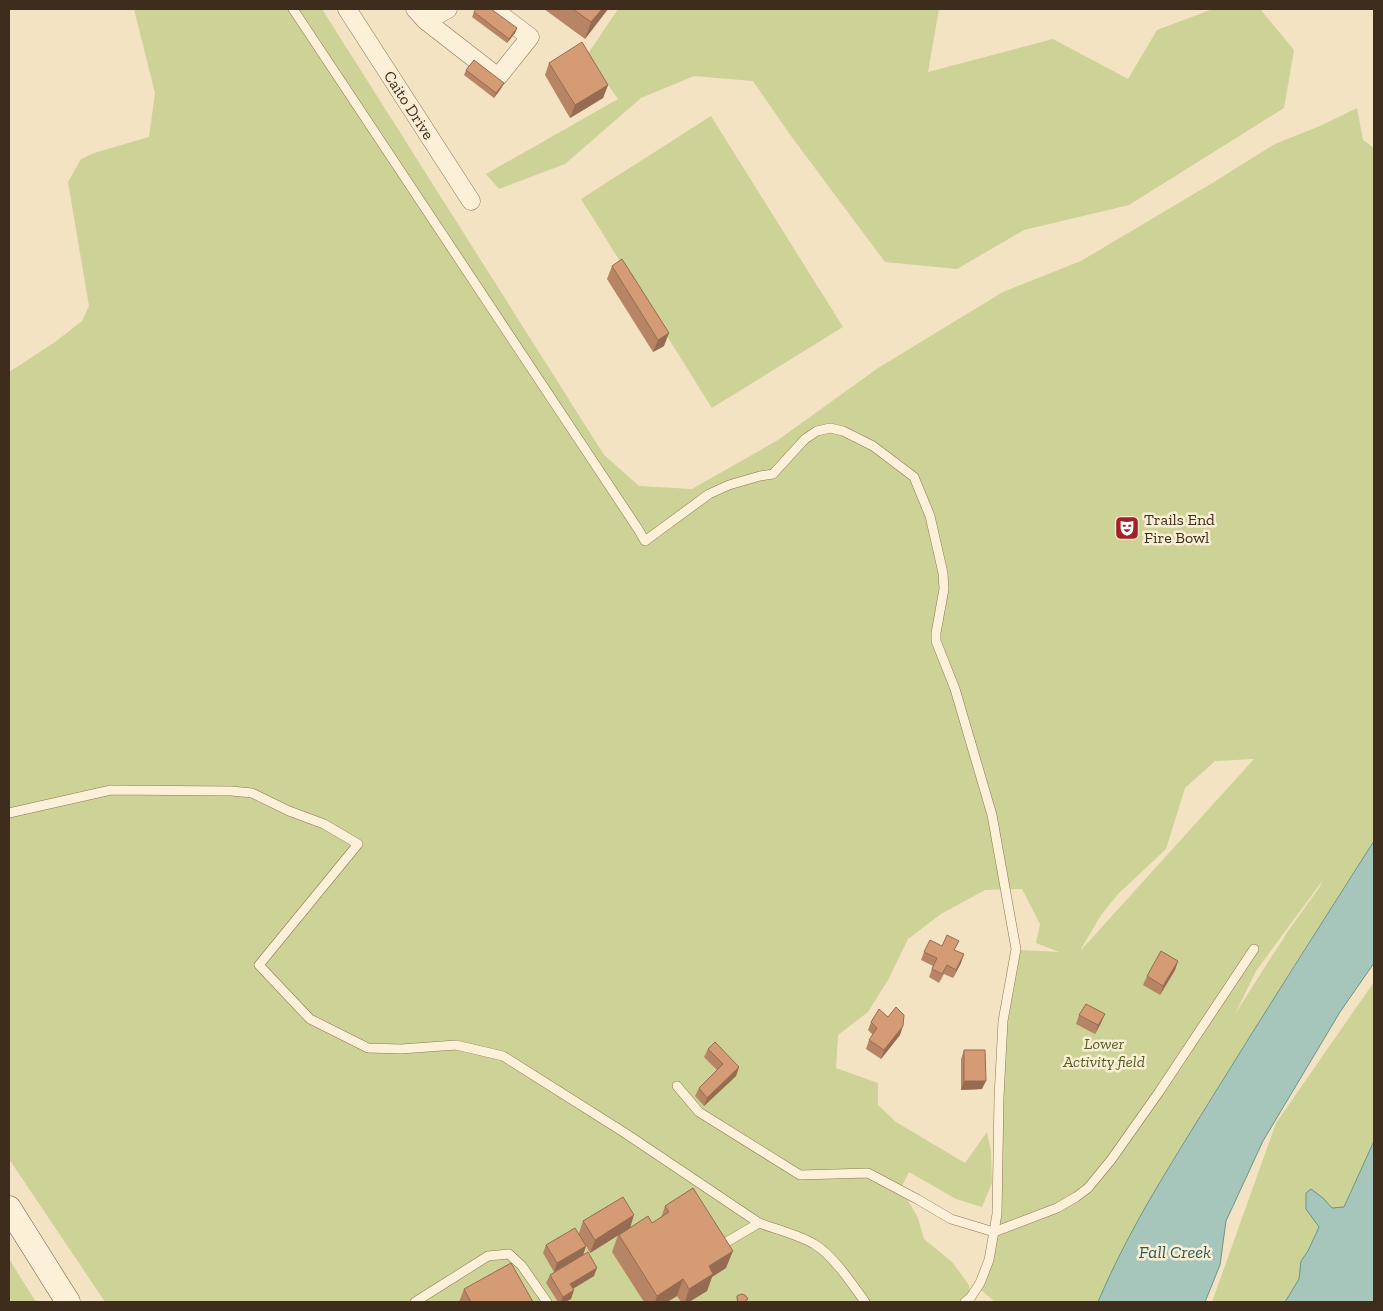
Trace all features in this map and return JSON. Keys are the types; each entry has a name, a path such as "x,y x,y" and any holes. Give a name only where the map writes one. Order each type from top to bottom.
{"street":[{"name":"Caito Drive","path":"346,9 471,201"},
{"path":"421,15 448,9"},
{"path":"421,15 498,77 530,37 493,9"},
{"path":"9,1208 68,1302"}],"lane":[{"path":"293,9 638,529 644,541 709,494 729,485 773,474 805,438 817,431 830,428 843,431 873,446 914,477 930,516 943,573 944,589 936,633 937,645 955,689 992,815 1016,949 1003,1021 999,1097 997,1214 989,1260 980,1283 972,1297 965,1302"},
{"path":"9,813 111,790 211,790 252,793 289,811 324,824 358,844 259,965 310,1019 368,1048 402,1049 456,1045 503,1056 625,1133 759,1223 814,1244 852,1282 865,1302"},
{"path":"677,1086 698,1112 800,1175 868,1173 952,1219 994,1232 1057,1208 1088,1188 1159,1092 1254,949"},
{"path":"715,1249 759,1223"},
{"path":"421,1301 488,1256 509,1254 522,1266 547,1302"}],"green space":[{"name":"Lower Activity field","path":"134,9 322,9 604,455 639,486 692,489 778,440 878,368 1003,292 1081,261 1275,144 1320,126 1357,108 1363,140 1374,148 1374,841 1172,1161 1121,1252 1101,1302 995,1302 981,1290 994,1228 1004,1019 1021,950 1059,952 1036,943 1040,924 1022,889 985,890 941,914 908,939 888,980 868,1012 838,1035 836,1068 878,1083 878,1105 896,1122 965,1163 987,1132 991,1151 992,1183 982,1207 956,1199 909,1172 901,1188 918,1218 924,1239 952,1262 969,1285 970,1302 105,1302 9,1159 9,372 55,342 82,321 89,306 68,182 81,159 94,153 149,137 155,93","holes":["1254,759 1082,949 1081,949 1101,915 1118,894 1166,849 1185,788 1215,761","1323,880 1288,931 1235,1014 1256,971"]},
{"path":"618,9 939,9 928,72 1053,39 1128,79 1157,30 1213,9 1260,9 1294,50 1284,108 1129,205 1024,230 957,269 885,262 791,136 753,81 694,76 641,98 565,164 499,189 486,174 618,99 587,55"},
{"path":"711,116 843,327 712,408 581,199"},
{"path":"1374,982 1374,1302 1212,1302 1276,1123"},
{"path":"9,1259 36,1302 9,1302"}],"water":[{"name":"Fall Creek","path":"1374,841 1374,963 1340,1012 1263,1141 1226,1221 1220,1265 1205,1302 1098,1302 1124,1247 1168,1168"},
{"path":"1374,1141 1374,1302 1285,1302 1299,1279 1301,1261 1308,1251 1319,1227 1306,1209 1306,1193 1311,1189 1332,1208 1344,1207"}],"building":[{"path":"476,9 491,9 517,28 509,39 474,12"},
{"path":"573,9 602,9 591,22"},
{"path":"582,42 608,85 575,105 549,63"},
{"path":"474,60 504,83 496,93 466,70"},
{"path":"622,259 669,333 658,340 612,266"},
{"path":"947,935 959,941 954,950 964,954 956,970 947,965 942,974 932,969 937,958 924,952 930,940 942,946"},
{"path":"1161,951 1178,961 1163,986 1147,976"},
{"path":"1086,1004 1105,1014 1098,1025 1079,1015"},
{"path":"896,1007 904,1015 903,1026 884,1050 869,1040 877,1028 871,1022 879,1009 888,1017"},
{"path":"715,1042 739,1067 707,1098 699,1088 723,1064 708,1049"},
{"path":"964,1050 985,1050 986,1081 964,1081"},
{"path":"693,1188 733,1251 709,1266 713,1274 689,1289 683,1279 657,1296 619,1235 648,1216 652,1223 669,1212 665,1206"},
{"path":"623,1197 634,1215 595,1240 583,1221"},
{"path":"575,1228 586,1246 557,1263 546,1245"},
{"path":"588,1252 597,1268 570,1284 574,1290 563,1297 550,1275"},
{"path":"511,1263 533,1302 471,1302 464,1289"},
{"path":"745,1295 748,1299 744,1302 738,1302 737,1296"}],"place":[{"name":"Trails End Fire Bowl","path":"1127,528"}]}
